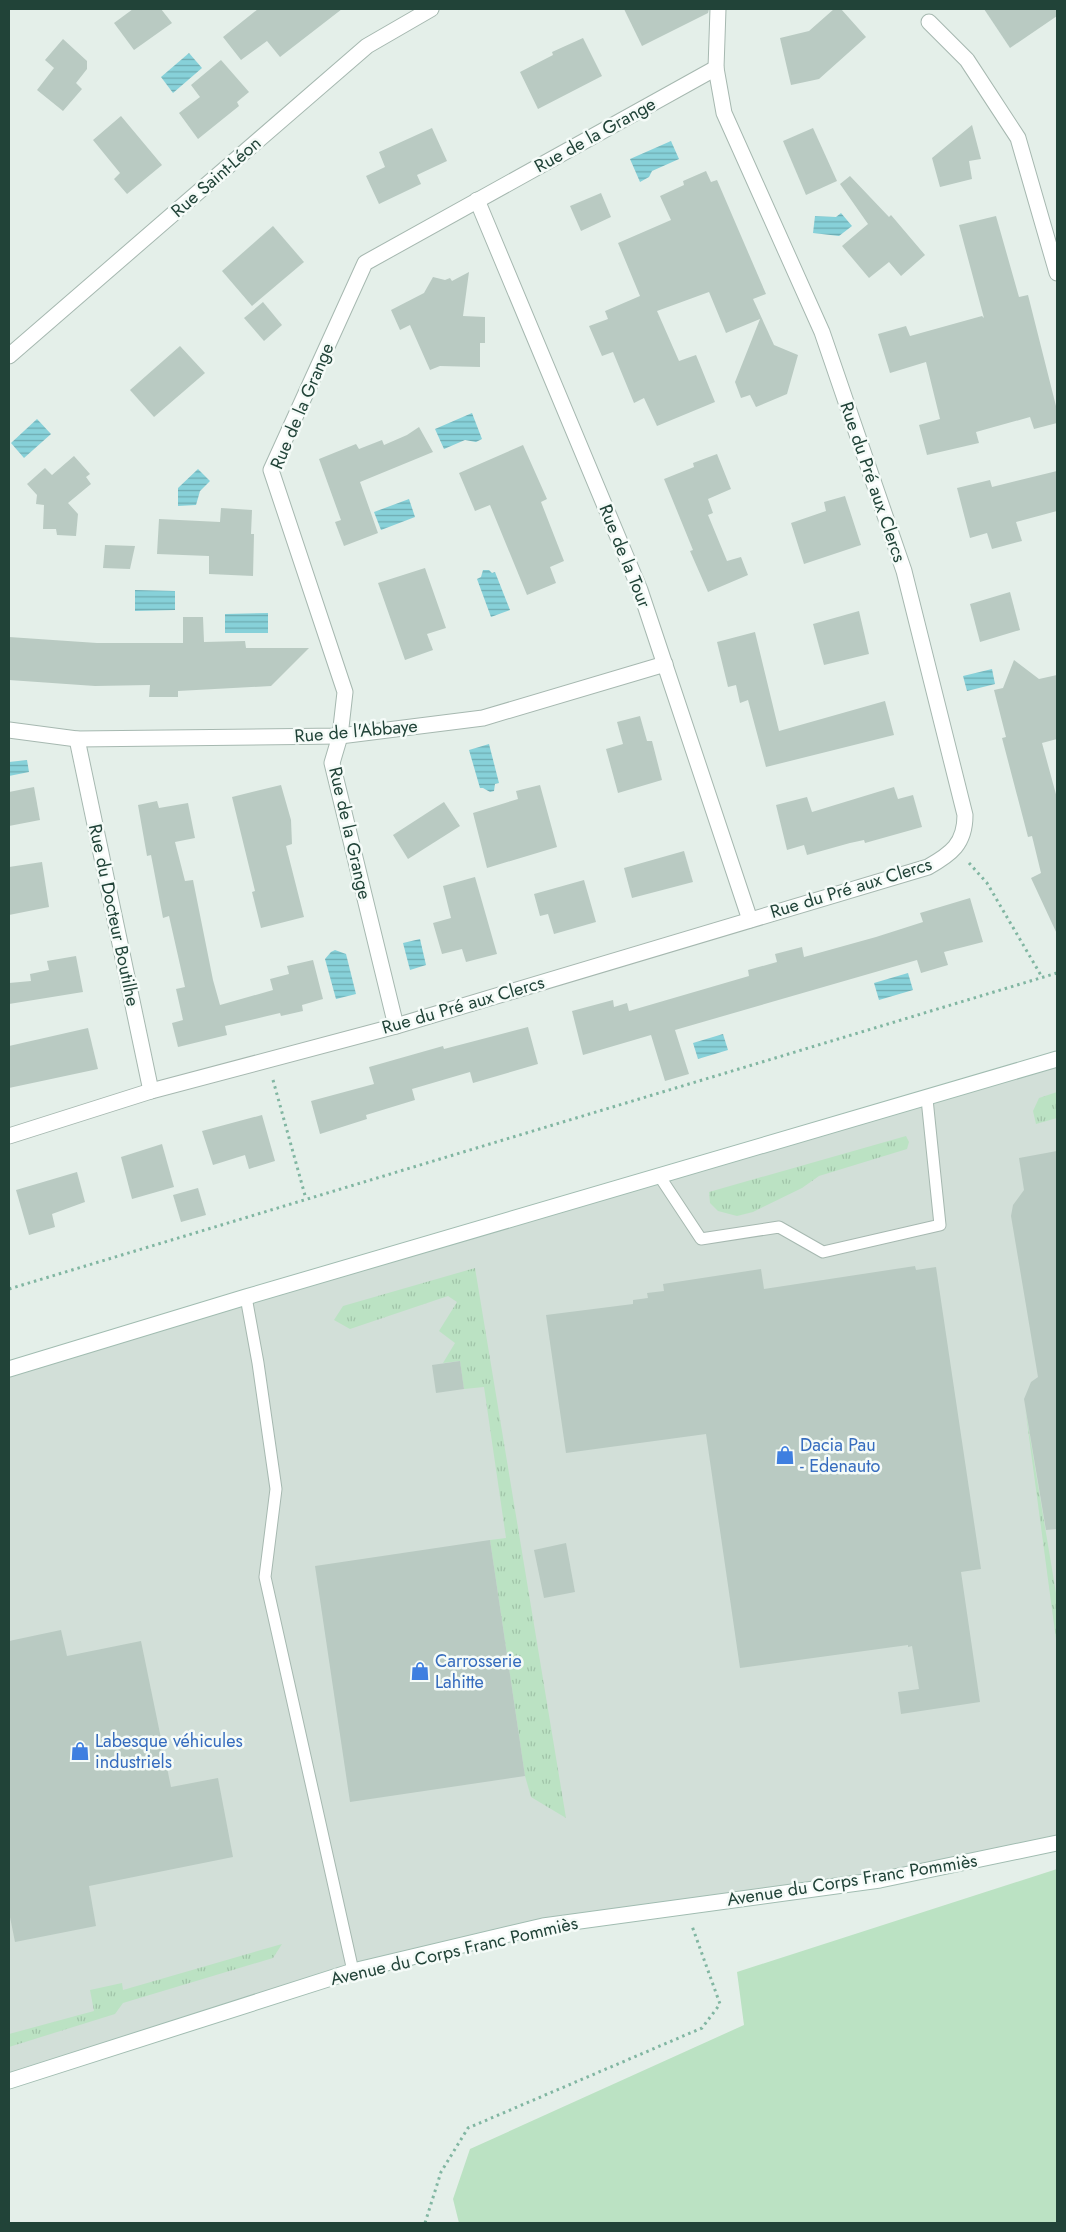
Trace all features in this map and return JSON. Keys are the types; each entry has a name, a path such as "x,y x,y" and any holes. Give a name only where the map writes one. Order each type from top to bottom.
{"street":[{"name":"Rue Saint-Léon","path":"9,356 367,46 431,9"},
{"name":"Rue du Pré aux Clercs","path":"9,1136 151,1091 396,1026 928,867 944,858 955,848 964,832 965,815 904,571 822,332 724,112 716,68 718,9"},
{"path":"929,22 968,60 1018,138 1057,273"},
{"name":"Rue de la Grange","path":"396,1026 332,764 340,736 345,692 271,470 366,263 716,68"},
{"name":"Rue de la Tour","path":"477,200 640,590 750,920"},
{"name":"Rue de l'Abbaye","path":"9,730 77,739 340,736 483,718 665,664"},
{"name":"Rue du Docteur Boutilhe","path":"77,739 151,1091"},
{"path":"9,1369 246,1297 927,1099 1057,1059"},
{"name":"Avenue du Corps Franc Pommiès","path":"9,2081 353,1971 542,1926 880,1880 1057,1843"}],"lane":[{"path":"660,1176 701,1239 779,1228 823,1252 940,1225 927,1099"},
{"path":"246,1297 258,1363 276,1490 265,1577 353,1971"}],"path":[{"path":"955,848 987,883 1042,977"},
{"path":"9,1289 1057,973"},
{"path":"268,1060 306,1199"},
{"path":"426,2223 441,2172 468,2128 702,2028 720,2004 686,1906"}],"shaded area":[{"path":"1057,1059 1057,1843 543,1926 353,1971 9,2081 9,1369"}],"green space":[{"path":"1057,1092 1057,1118 1036,1124 1033,1111 1039,1098"},
{"path":"906,1136 909,1142 907,1149 819,1176 802,1188 753,1212 737,1216 718,1211 710,1203 709,1192"},
{"path":"475,1268 566,1818 531,1797 525,1776 490,1540 506,1538 484,1387 464,1389 460,1361 443,1363 455,1343 439,1331 457,1302 448,1296 350,1329 334,1320 343,1306"},
{"path":"1025,1407 1057,1599 1057,1647"},
{"path":"1057,1869 1057,2223 459,2223 453,2199 470,2149 744,2025 737,1972"},
{"path":"282,1944 273,1958 123,2003 115,2014 9,2047 9,2034 94,2011 90,1990 122,1983 123,1990"}],"water":[{"path":"189,53 202,68 173,93 161,77"},
{"path":"671,141 679,159 652,171 649,177 640,182 630,159"},
{"path":"841,213 852,226 839,236 813,233 815,216 836,217"},
{"path":"472,413 482,439 476,442 465,440 444,449 435,429"},
{"path":"37,419 51,434 24,458 11,443"},
{"path":"198,469 210,481 200,491 196,505 178,506 178,488"},
{"path":"409,499 415,517 381,530 374,512"},
{"path":"483,570 495,572 510,610 491,617 477,579 481,577"},
{"path":"135,590 175,591 175,610 135,611"},
{"path":"268,613 268,633 225,633 225,614"},
{"path":"992,669 995,684 967,691 963,676"},
{"path":"489,744 499,783 495,784 494,791 490,792 480,788 469,750"},
{"path":"27,760 29,772 9,776 9,762"},
{"path":"420,939 426,965 410,970 403,943"},
{"path":"335,950 346,954 356,994 336,999 325,959"},
{"path":"908,973 913,990 879,1000 874,983"},
{"path":"723,1034 728,1050 698,1059 693,1043"}],"building":[{"path":"133,9 161,9 172,23 134,50 114,23"},
{"path":"258,9 342,9 280,57 267,41 241,60 223,37"},
{"path":"624,9 709,9 708,13 642,46"},
{"path":"834,9 841,9 866,37 819,79 791,85 780,38 809,31"},
{"path":"984,9 1057,9 1057,16 1010,48"},
{"path":"583,38 602,76 538,109 520,72 553,55 552,52"},
{"path":"63,39 87,61 87,69 76,83 82,89 63,111 37,90 54,68 45,60"},
{"path":"221,60 249,92 237,102 239,106 198,139 179,113 200,97 191,85"},
{"path":"121,116 162,165 127,194 114,179 120,173 93,140"},
{"path":"972,125 981,159 969,161 972,179 940,187 932,158"},
{"path":"432,128 447,161 417,175 421,184 379,204 366,176 385,167 379,152"},
{"path":"813,128 837,181 806,195 783,141"},
{"path":"706,171 711,182 717,180 766,294 753,299 774,345 798,355 787,394 756,407 750,395 741,398 735,382 760,319 726,333 709,292 657,311 679,361 696,355 715,402 657,426 644,398 634,403 613,352 602,356 589,326 608,319 605,311 640,296 618,243 671,220 660,196 684,185 683,181"},
{"path":"850,176 889,217 891,215 925,255 901,276 889,262 869,278 842,246 868,224 840,184"},
{"path":"601,193 611,217 581,231 570,206"},
{"path":"996,216 1019,297 1028,295 1057,410 1057,423 1034,429 1030,417 976,432 979,443 927,455 919,425 940,419 926,362 890,373 878,334 906,326 910,336 982,316 984,318 959,225"},
{"path":"273,226 304,262 252,306 222,271"},
{"path":"469,272 463,316 485,317 485,343 480,343 480,367 440,366 430,370 410,325 400,330 391,310 424,293 433,277 445,280 450,278 452,281"},
{"path":"263,302 282,325 264,341 244,318"},
{"path":"180,346 205,373 154,417 130,390"},
{"path":"419,427 433,452 360,482 378,533 344,546 335,522 341,520 319,459 356,444 359,449 382,440 384,445 407,435"},
{"path":"523,445 547,499 541,502 564,561 550,567 556,583 527,595 490,505 475,511 459,473"},
{"path":"717,454 731,489 708,499 713,513 708,515 727,561 741,557 748,575 708,592 690,551 693,550 664,479 694,467 693,463"},
{"path":"74,456 90,474 86,477 91,484 68,503 78,514 76,536 57,535 56,529 43,529 44,505 36,504 37,495 27,484 45,468 52,475"},
{"path":"1057,471 1057,511 1016,522 1022,541 992,549 987,533 970,538 957,488 990,480 992,487"},
{"path":"845,496 861,545 804,564 791,523 826,511 824,502"},
{"path":"221,508 252,510 251,534 254,534 253,576 209,574 209,556 157,554 159,519 220,522"},
{"path":"105,545 135,546 130,569 103,568"},
{"path":"425,568 446,628 427,634 433,650 405,660 378,583"},
{"path":"1010,592 1020,630 980,642 970,604"},
{"path":"859,611 869,654 824,665 813,624"},
{"path":"183,617 203,617 204,642 245,641 246,648 309,648 271,686 178,691 178,697 149,697 150,685 95,686 9,680 9,637 97,643 183,643"},
{"path":"755,632 779,731 885,701 894,735 766,767 748,700 740,703 736,685 728,687 717,642"},
{"path":"1014,660 1039,679 1057,675 1057,739 1042,743 1057,798 1057,934 1031,878 1041,873 1032,836 1028,837 1002,738 1006,737 994,690 1003,688"},
{"path":"640,716 647,741 652,741 662,780 618,793 606,749 623,744 617,722"},
{"path":"281,785 291,820 292,844 286,846 304,917 261,928 252,892 255,891 232,797"},
{"path":"540,785 557,847 487,868 473,813 518,799 516,791"},
{"path":"34,787 40,820 9,826 9,792"},
{"path":"894,787 898,799 913,795 922,827 865,843 864,840 807,855 804,845 787,850 776,805 807,797 812,812"},
{"path":"157,801 159,808 188,803 195,838 175,842 185,881 193,880 213,980 220,1005 273,990 270,979 289,974 287,966 313,960 323,999 302,1005 303,1011 281,1016 280,1013 225,1026 227,1035 178,1047 172,1023 183,1020 176,989 185,987 169,916 163,918 151,855 147,856 138,805"},
{"path":"444,802 460,826 408,859 393,835"},
{"path":"684,851 693,882 632,898 624,868"},
{"path":"42,862 49,907 9,915 9,867"},
{"path":"475,877 497,954 466,962 462,949 442,954 433,923 451,918 443,886"},
{"path":"584,880 596,922 554,934 548,914 540,916 534,894"},
{"path":"970,898 983,942 944,952 948,965 921,973 917,960 675,1030 689,1074 665,1081 651,1035 583,1055 572,1011 613,1000 614,1007 627,1003 629,1011 749,976 748,970 777,962 775,954 802,947 804,957 876,937 923,922 920,913"},
{"path":"76,956 83,992 9,1004 9,983 31,981 30,974 49,970 47,961"},
{"path":"528,1027 538,1064 473,1083 470,1072 412,1089 415,1100 366,1115 367,1119 320,1134 311,1101 374,1084 369,1067 443,1046 444,1049"},
{"path":"88,1028 98,1069 9,1088 9,1046"},
{"path":"262,1115 275,1161 249,1169 245,1155 213,1165 202,1131"},
{"path":"162,1144 174,1187 132,1199 121,1157"},
{"path":"1057,1151 1057,1529 1046,1530 1024,1399 1031,1382 1038,1377 1011,1216 1013,1205 1024,1190 1019,1158"},
{"path":"77,1172 85,1202 52,1214 55,1227 29,1235 16,1190"},
{"path":"198,1188 206,1215 181,1222 173,1195"},
{"path":"915,1266 916,1270 936,1267 981,1569 961,1572 980,1702 901,1714 898,1692 919,1689 912,1646 740,1668 706,1434 566,1453 546,1315 633,1304 633,1300 648,1298 647,1293 664,1291 663,1284 761,1269 764,1289"},
{"path":"460,1361 464,1389 436,1393 432,1365"},
{"path":"490,1540 525,1776 350,1802 315,1566"},
{"path":"566,1543 575,1592 544,1598 534,1550"},
{"path":"61,1630 67,1656 141,1641 171,1787 218,1778 233,1857 89,1886 96,1926 15,1942 9,1912 9,1641"}],"place":[{"name":"Dacia Pau - Edenauto","path":"785,1455"},
{"name":"Carrosserie Lahitte","path":"420,1671"},
{"name":"Labesque véhicules industriels","path":"80,1751"}]}
